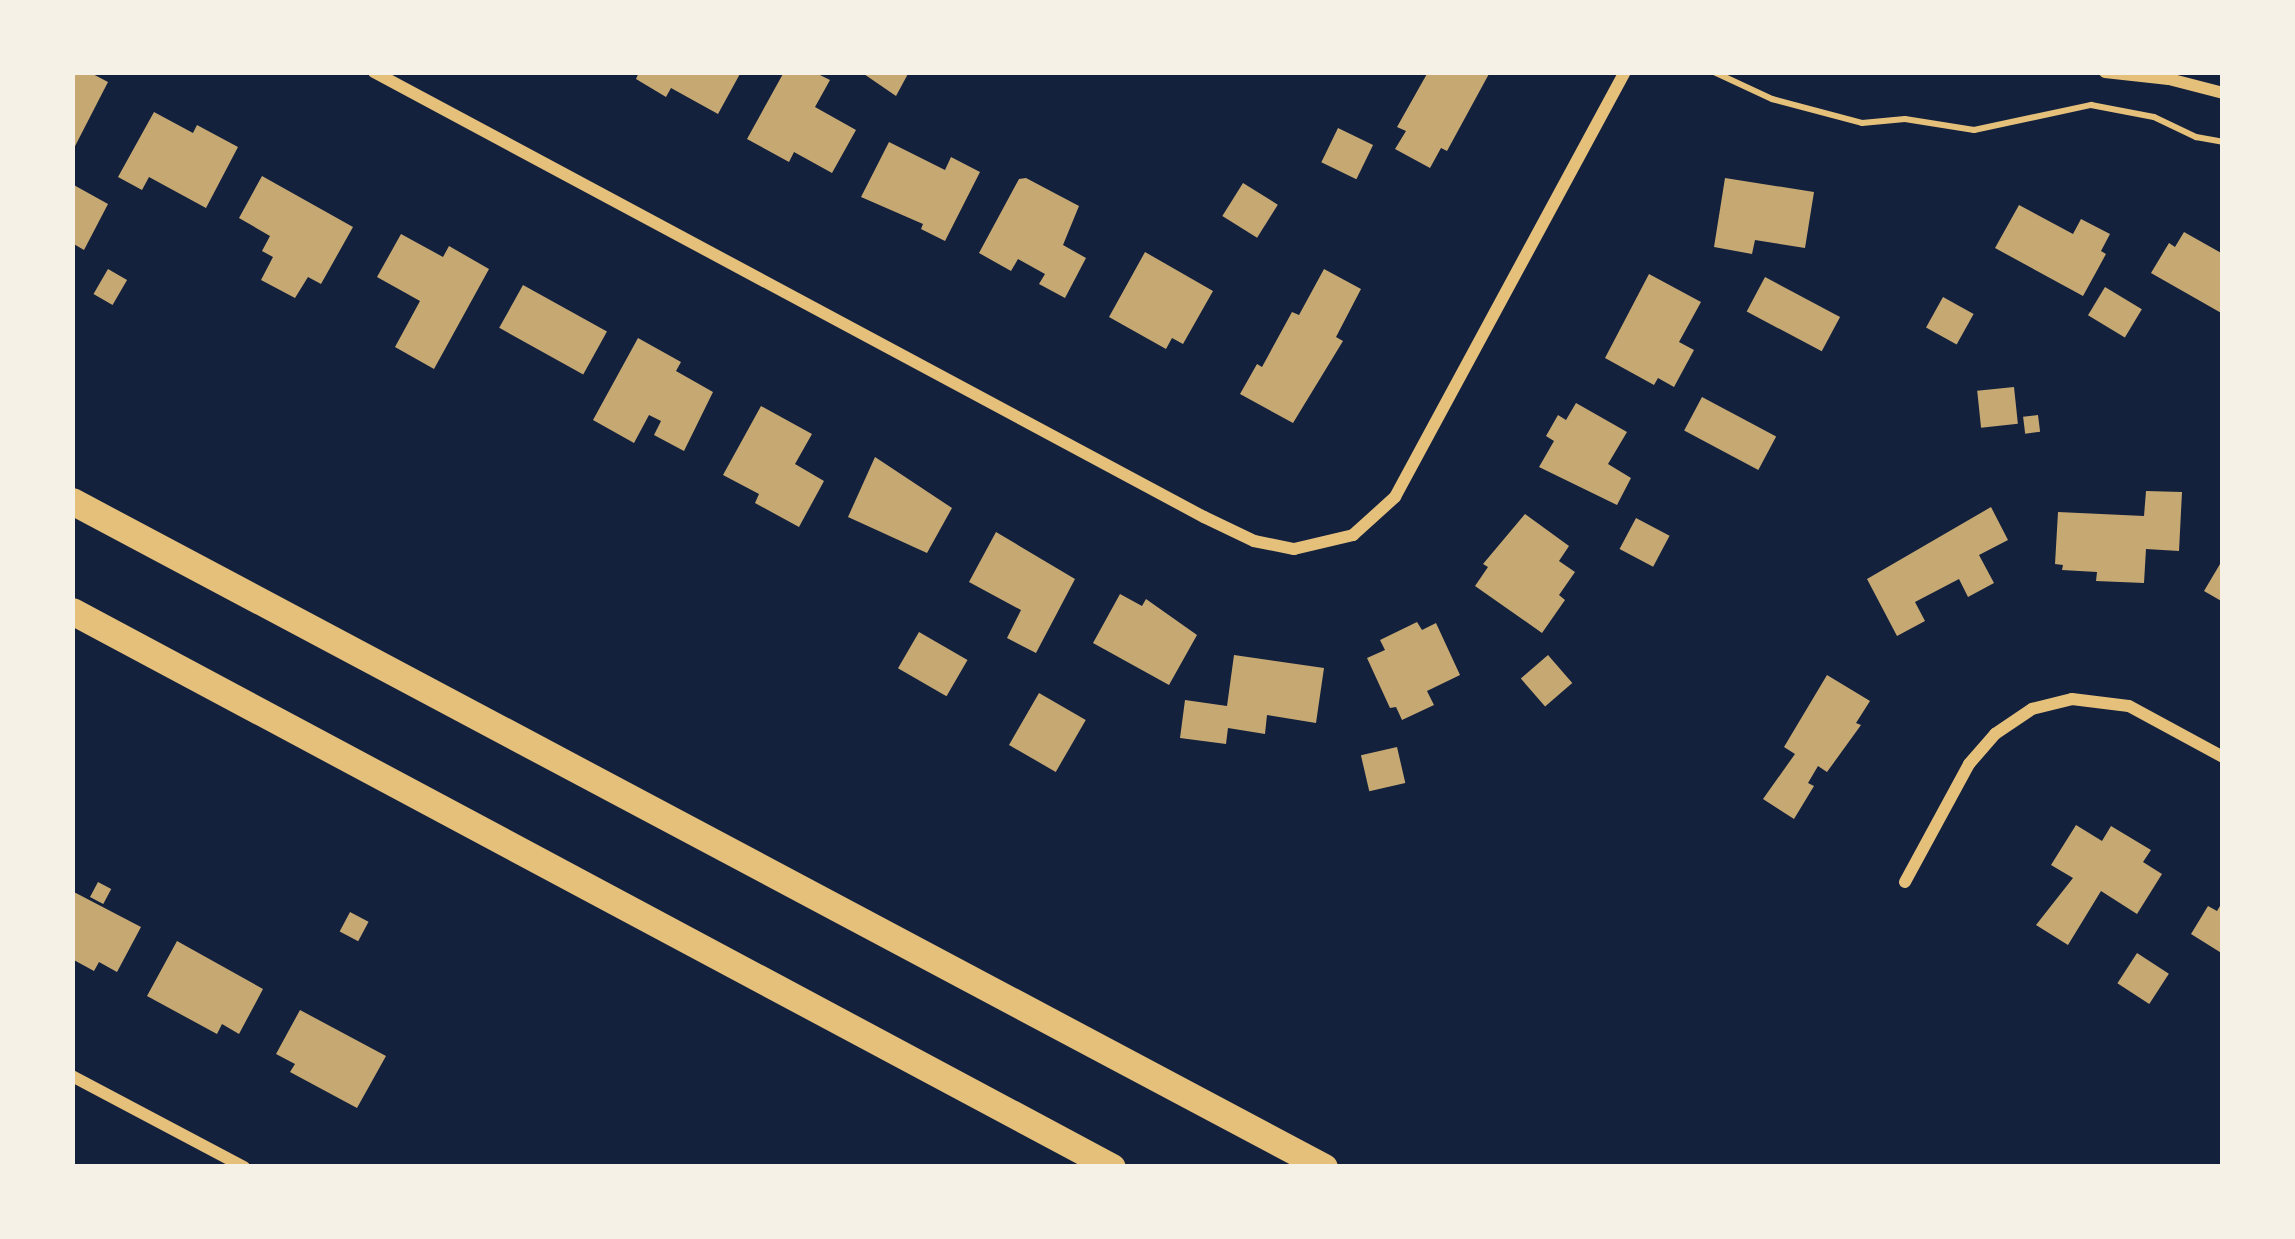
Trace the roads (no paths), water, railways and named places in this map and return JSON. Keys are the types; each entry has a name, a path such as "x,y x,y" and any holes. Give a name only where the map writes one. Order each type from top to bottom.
{"highway":[{"path":"72,501 1324,1167"},
{"path":"72,611 1112,1167"}],"street":[{"path":"374,72 1204,517 1254,542 1294,549 1353,535 1395,497 1625,72"},
{"path":"2105,72 2169,79 2223,93"},
{"path":"1905,882 1969,764 1995,734 2032,710 2072,699 2129,706 2223,757"},
{"path":"72,1076 244,1167"}]}
